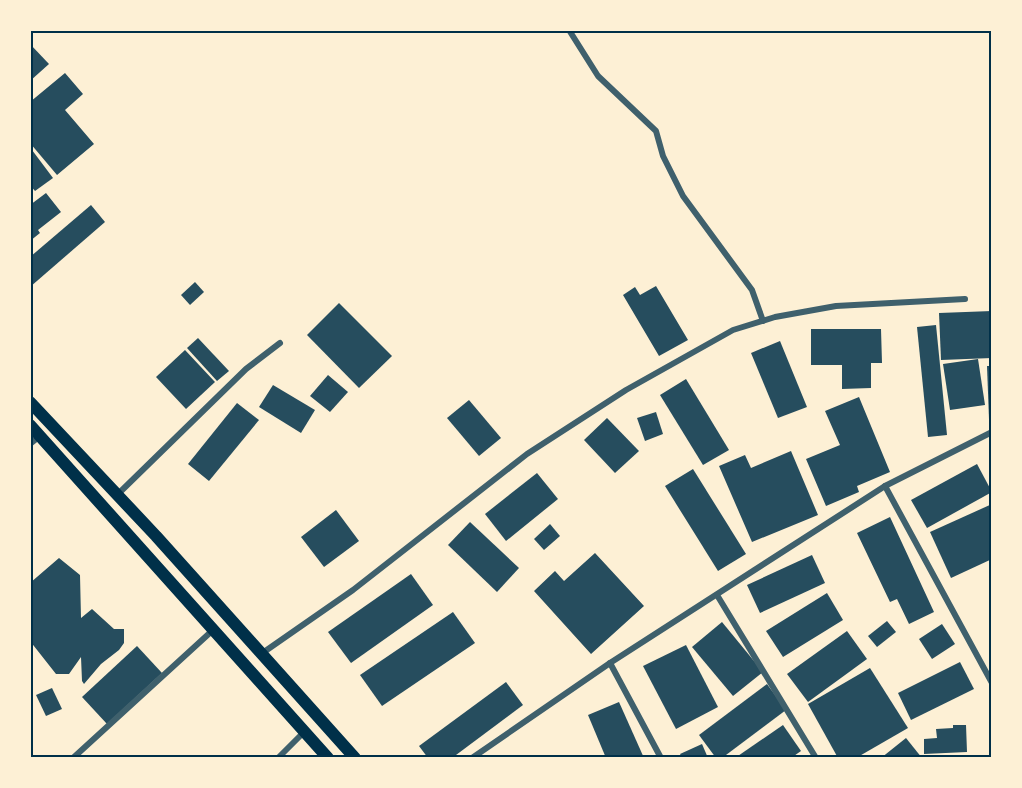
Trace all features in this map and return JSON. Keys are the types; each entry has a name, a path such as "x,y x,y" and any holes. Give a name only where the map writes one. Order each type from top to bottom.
{"main road":[{"path":"30,402 355,758"},
{"path":"30,425 35,440 213,630 328,758"}],"street":[{"path":"569,30 598,76 656,131 663,156 683,196 752,290 763,321"},
{"path":"260,654 353,590 527,454 626,390 733,330 763,321 836,306 965,299"},
{"path":"117,495 246,369 280,344"},
{"path":"472,758 610,663 885,486 992,432"},
{"path":"885,486 992,683"},
{"path":"717,595 816,758"},
{"path":"73,758 81,747 213,630"},
{"path":"610,663 661,758"},
{"path":"278,758 304,732"}],"building":[{"path":"30,44 49,64 30,81"},
{"path":"65,73 83,94 65,110 94,144 57,175 30,143 30,102"},
{"path":"32,150 53,178 35,191 30,185"},
{"path":"46,193 61,212 38,230 40,233 30,241 30,205"},
{"path":"91,205 105,222 30,287 30,257"},
{"path":"195,282 204,292 190,305 181,295"},
{"path":"656,286 688,340 659,356 623,295 635,287 640,295"},
{"path":"339,303 392,356 359,388 307,335"},
{"path":"992,311 992,358 941,360 939,313"},
{"path":"936,325 947,435 928,437 917,327"},
{"path":"811,329 881,329 882,363 871,363 871,388 842,389 842,365 811,365"},
{"path":"198,338 229,371 217,381 187,348"},
{"path":"780,341 807,407 778,418 751,353"},
{"path":"185,350 215,382 186,409 156,377"},
{"path":"978,359 985,405 950,410 943,364"},
{"path":"987,366 992,366 992,419 989,419"},
{"path":"328,375 348,392 330,412 310,396"},
{"path":"686,379 729,450 703,465 660,395"},
{"path":"273,385 315,410 301,433 259,407"},
{"path":"859,397 890,472 857,486 859,492 826,506 806,459 840,445 825,411"},
{"path":"469,400 501,438 479,456 447,418"},
{"path":"237,403 259,420 209,481 188,464"},
{"path":"656,412 663,434 645,441 637,418"},
{"path":"607,418 639,451 615,473 584,440"},
{"path":"791,451 818,515 752,542 719,466 745,455 751,468"},
{"path":"977,464 992,492 927,528 911,500"},
{"path":"693,469 746,554 718,571 665,486"},
{"path":"537,473 558,499 506,541 485,514"},
{"path":"992,504 992,559 951,578 930,532"},
{"path":"336,510 359,541 324,567 301,537"},
{"path":"890,517 934,612 909,624 897,599 890,602 857,533"},
{"path":"470,522 519,568 497,592 448,545"},
{"path":"550,524 560,536 544,550 534,539"},
{"path":"595,553 644,606 591,654 534,591 555,571 564,581"},
{"path":"812,555 825,583 760,613 747,585"},
{"path":"59,558 80,575 81,618 92,609 114,629 124,629 124,643 119,650 101,664 84,684 81,657 69,674 56,674 30,641 30,583"},
{"path":"411,574 433,605 351,663 328,632"},
{"path":"827,593 843,620 783,657 766,631"},
{"path":"453,612 475,643 382,706 360,675"},
{"path":"887,621 896,632 877,647 868,636"},
{"path":"722,622 763,672 733,696 692,647"},
{"path":"942,624 955,644 932,659 919,639"},
{"path":"847,631 867,659 808,702 787,674"},
{"path":"686,645 718,707 676,729 643,666"},
{"path":"137,646 162,673 107,724 82,697"},
{"path":"960,662 974,689 911,720 898,693"},
{"path":"870,668 908,728 856,758 838,758 808,704"},
{"path":"506,682 523,705 452,758 428,758 419,746"},
{"path":"767,684 786,710 722,758 716,758 699,735"},
{"path":"52,688 62,709 46,716 36,695"},
{"path":"619,702 644,758 606,758 588,715"},
{"path":"783,725 801,751 791,758 735,758"},
{"path":"953,725 966,725 967,752 924,754 924,739 937,738 936,729 953,728"},
{"path":"906,738 922,758 881,758"},
{"path":"702,744 708,758 682,758 680,754"}]}
